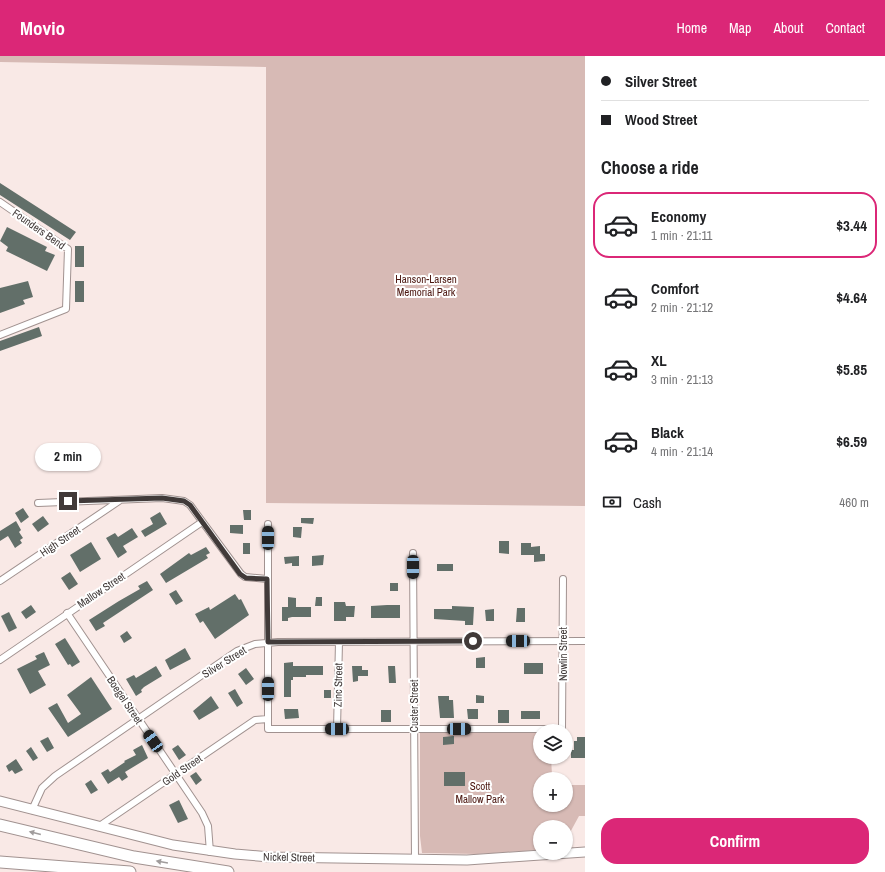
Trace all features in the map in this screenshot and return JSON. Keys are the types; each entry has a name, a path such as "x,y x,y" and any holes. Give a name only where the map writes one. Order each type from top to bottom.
{"highway":[{"path":"0,824 134,857 228,872"},
{"path":"0,862 130,872"}],"main road":[{"name":"Nickel Street","path":"0,801 98,827 173,845 210,852 270,857 415,859 490,859 585,852"}],"street":[{"name":"Founders Bend","path":"0,202 68,249 66,309 0,335"},
{"path":"38,503 113,499 119,501 162,498 184,501 190,505 240,574 246,578 267,579"},
{"name":"High Street","path":"0,581 119,501"},
{"name":"Mallow Street","path":"0,660 202,522"},
{"path":"268,524 268,730 414,729"},
{"name":"Custer Street","path":"413,553 415,859"},
{"name":"Nowlin Street","path":"414,729 562,728 563,579"},
{"name":"Boegel Street","path":"68,613 176,774 208,826 210,852"},
{"name":"Silver Street","path":"32,810 42,788 55,776 237,651 256,644 268,642 585,641"},
{"name":"Zinc Street","path":"337,729 339,642"},
{"name":"Gold Street","path":"98,827 255,720 268,719"}],"green space":[{"name":"Hanson-Larsen Memorial Park","path":"0,56 585,56 585,506 266,503 266,67 0,62"},
{"name":"Scott Mallow Park","path":"533,732 533,764 551,764 552,772 533,772 533,812 573,812 573,785 585,785 585,816 579,816 573,827 573,820 533,820 533,850 478,854 422,853 420,836 420,733"}],"building":[{"path":"0,183 76,232 70,240 0,195"},
{"path":"7,227 47,247 45,251 55,255 47,271 6,251 8,247 0,241"},
{"path":"75,246 84,246 84,267 75,267"},
{"path":"28,281 33,297 23,300 25,304 0,313 0,288"},
{"path":"75,281 84,281 84,302 75,302"},
{"path":"39,327 42,336 0,351 0,341"},
{"path":"23,508 29,517 21,523 15,513"},
{"path":"243,510 251,510 251,520 244,520"},
{"path":"160,512 167,524 145,537 141,531 153,524 150,518"},
{"path":"43,516 49,524 38,532 32,524"},
{"path":"301,518 314,518 313,524 301,523"},
{"path":"16,521 21,530 19,532 23,538 20,540 22,543 15,548 8,536 0,541 0,531"},
{"path":"230,525 243,525 243,534 230,533"},
{"path":"293,527 302,527 301,538 293,537"},
{"path":"132,528 138,537 123,546 127,552 118,558 106,538 115,533 118,537"},
{"path":"499,541 509,541 509,554 499,553"},
{"path":"91,542 101,559 80,572 70,555"},
{"path":"243,543 250,543 250,554 243,554"},
{"path":"521,543 531,543 531,547 540,546 540,554 545,554 545,561 534,562 534,555 521,555"},
{"path":"206,547 210,553 206,555 208,558 166,583 160,574 189,553 191,555"},
{"path":"324,555 323,565 312,566 312,556"},
{"path":"299,556 299,566 292,566 292,563 285,564 284,557"},
{"path":"437,564 453,564 453,571 437,571"},
{"path":"70,572 78,584 69,590 61,578"},
{"path":"147,581 153,590 103,623 105,626 96,631 89,620 140,589 138,586"},
{"path":"390,583 398,583 398,591 390,591"},
{"path":"176,590 183,601 176,605 169,594"},
{"path":"235,594 239,600 241,599 249,615 215,639 203,621 200,623 195,614 209,607 210,610"},
{"path":"288,597 296,598 296,607 311,607 311,617 292,617 288,618 288,621 282,621 282,607 288,607"},
{"path":"316,597 322,597 322,606 315,606"},
{"path":"334,602 345,602 346,606 355,606 354,617 346,617 346,621 334,621"},
{"path":"31,605 36,612 26,619 21,612"},
{"path":"400,605 400,618 371,618 371,606"},
{"path":"452,606 474,607 473,625 465,625 465,621 434,619 434,609 452,609"},
{"path":"517,608 525,608 525,622 516,622"},
{"path":"494,609 494,621 486,621 485,610"},
{"path":"9,612 17,628 9,632 1,616"},
{"path":"127,631 132,638 124,643 120,636"},
{"path":"65,638 80,662 72,667 70,664 68,665 55,644"},
{"path":"185,648 191,659 170,670 165,660"},
{"path":"44,652 50,665 38,671 46,685 30,694 17,669 37,659 35,656"},
{"path":"485,657 485,668 476,668 476,658"},
{"path":"293,662 293,666 323,666 323,675 293,677 293,680 291,680 291,697 284,697 284,663"},
{"path":"524,663 543,663 543,674 524,674"},
{"path":"156,666 162,676 144,687 141,690 142,692 136,696 126,679 134,675 136,678"},
{"path":"352,666 362,666 362,670 368,670 368,676 358,676 358,681 353,682"},
{"path":"388,666 395,666 396,683 389,683"},
{"path":"246,668 254,679 246,685 238,674"},
{"path":"91,677 112,709 68,737 48,708 57,703 68,723 81,714 67,695"},
{"path":"235,689 243,703 237,707 228,693"},
{"path":"324,690 331,690 331,698 324,698"},
{"path":"476,695 484,696 484,703 476,703"},
{"path":"211,696 219,708 199,720 193,711"},
{"path":"438,696 449,696 449,700 453,700 454,718 440,718"},
{"path":"284,709 298,709 299,718 285,719"},
{"path":"467,709 478,709 478,719 468,719"},
{"path":"381,710 391,710 391,722 381,722"},
{"path":"498,710 509,710 509,723 498,723"},
{"path":"521,711 540,711 540,719 521,719"},
{"path":"454,736 454,744 443,745 443,737"},
{"path":"48,737 54,748 47,752 40,741"},
{"path":"577,737 585,737 585,758 573,758 574,741 577,741"},
{"path":"142,745 148,758 125,772 128,777 122,781 119,777 108,784 101,773 108,769 110,772 125,762 124,761 136,755 133,750"},
{"path":"178,745 186,755 179,760 172,749"},
{"path":"31,747 38,758 33,761 26,751"},
{"path":"16,759 23,770 15,774 12,770 9,772 6,766"},
{"path":"196,772 202,780 196,785 190,776"},
{"path":"444,772 465,772 465,786 444,786"},
{"path":"91,780 98,790 91,794 85,784"},
{"path":"179,800 188,819 178,823 169,805"}],"route":[{"path":"68,501 113,499 119,501 172,498 184,501 190,505 240,574 246,578 267,579 268,642 473,641"}]}
